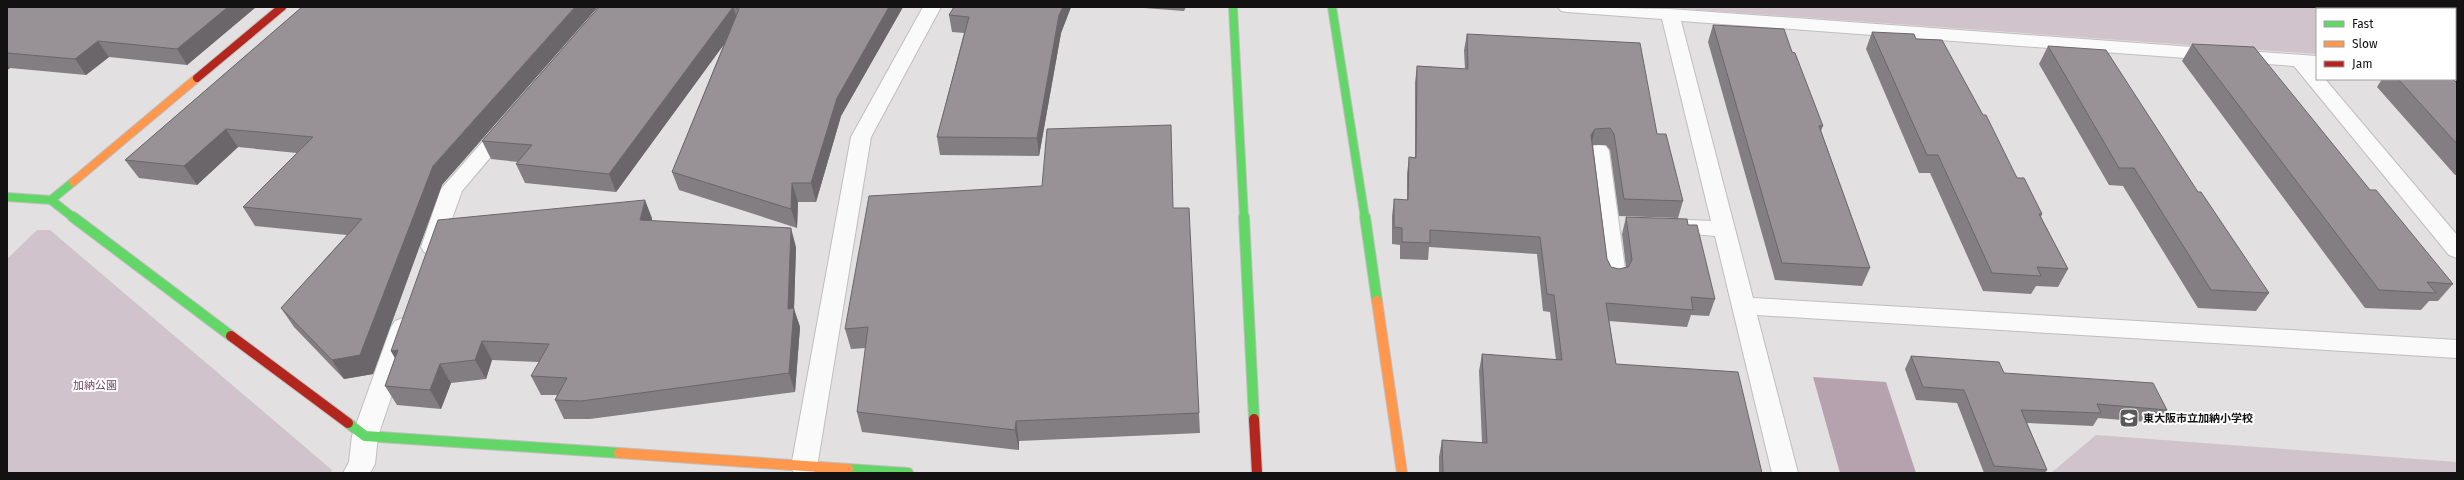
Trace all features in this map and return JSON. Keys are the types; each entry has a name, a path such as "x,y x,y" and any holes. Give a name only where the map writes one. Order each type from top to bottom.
{"street":[{"path":"51,200 282,7"},
{"path":"803,470 861,137 932,7"},
{"path":"1233,7 1257,473"},
{"path":"1332,7 1353,128 1402,473"},
{"path":"1567,7 2308,61 2316,71"},
{"path":"1670,14 1785,473"},
{"path":"2323,80 2457,250"},
{"path":"426,264 452,189 519,112"},
{"path":"1599,151 1615,276"},
{"path":"7,197 51,200 365,436 803,470 908,473"},
{"path":"1608,224 1724,229"},
{"path":"1743,306 2457,349"},
{"path":"356,473 362,464 365,436 410,309"}],"green space":[{"path":"1657,7 2457,7 2457,65 2456,8 2316,8 2316,54"},
{"name":"加納公園","path":"37,230 50,230 332,470 330,473 7,473 7,259"},
{"path":"2096,435 2457,462 2457,473 2051,473"}],"shaded area":[{"path":"1813,377 1886,382 1916,473 1840,473"}],"building":[{"path":"7,7 228,7 177,49 98,41 75,59 7,53"},
{"path":"302,7 575,7 433,166 360,355 332,360 281,308 362,219 243,207 313,137 226,129 184,166 125,160"},
{"path":"599,7 733,7 609,174 516,164 532,145 482,141"},
{"path":"734,7 889,7 837,98 811,183 792,183 791,209 672,172 739,9"},
{"path":"954,7 1063,7 1059,15 1037,138 937,137 969,17 949,15"},
{"path":"1713,25 1784,29 1792,52 1795,53 1823,126 1819,126 1870,268 1782,263"},
{"path":"1872,32 1914,34 1916,39 1942,40 1983,115 1986,115 2017,178 2024,178 2042,214 2039,214 2068,269 2037,267 2041,276 1992,273 1938,155 1927,155"},
{"path":"1467,34 1640,43 1657,134 1666,134 1683,201 1624,199 1614,134 1610,128 1595,129 1591,135 1607,259 1611,267 1619,269 1628,267 1632,260 1626,217 1687,219 1688,225 1697,225 1715,299 1691,297 1693,310 1606,303 1616,364 1738,372 1762,473 1443,473 1442,440 1487,443 1482,354 1562,360 1554,295 1547,294 1540,237 1430,230 1430,243 1402,242 1402,228 1394,227 1394,199 1408,200 1409,157 1416,158 1417,66 1468,69"},
{"path":"2192,44 2254,47 2370,190 2376,190 2453,284 2427,282 2436,293 2379,290"},
{"path":"2048,46 2106,50 2198,192 2201,192 2269,293 2211,290 2134,168 2119,168"},
{"path":"2399,80 2454,80 2457,83 2457,144"},
{"path":"1171,125 1173,208 1189,208 1199,413 1016,421 1015,430 857,412 868,327 845,329 869,196 1042,186 1047,129"},
{"path":"645,200 640,220 791,228 788,309 794,308 789,373 581,401 555,400 567,378 531,376 549,344 482,341 475,360 440,364 430,390 385,386 398,350 391,351 438,220"},
{"path":"1911,356 1999,362 2004,373 2153,383 2167,410 2097,404 2101,413 2021,410 2047,470 1994,466 1964,390 1923,387"}],"traffic: fast":[{"path":"1233,7 1254,419"},
{"path":"1332,7 1353,129 1377,301"},
{"path":"73,182 51,200 231,336"},
{"path":"7,197 51,200"},
{"path":"348,423 365,436 619,453"},
{"path":"848,469 908,473"}],"traffic: slow":[{"path":"73,182 197,78"},
{"path":"1377,301 1402,473"},
{"path":"619,453 848,469"}],"traffic: jam":[{"path":"197,78 282,7"},
{"path":"231,336 348,423"},
{"path":"1254,419 1257,473"}],"place":[{"name":"東大阪市立加納小学校","path":"2129,418"}]}
